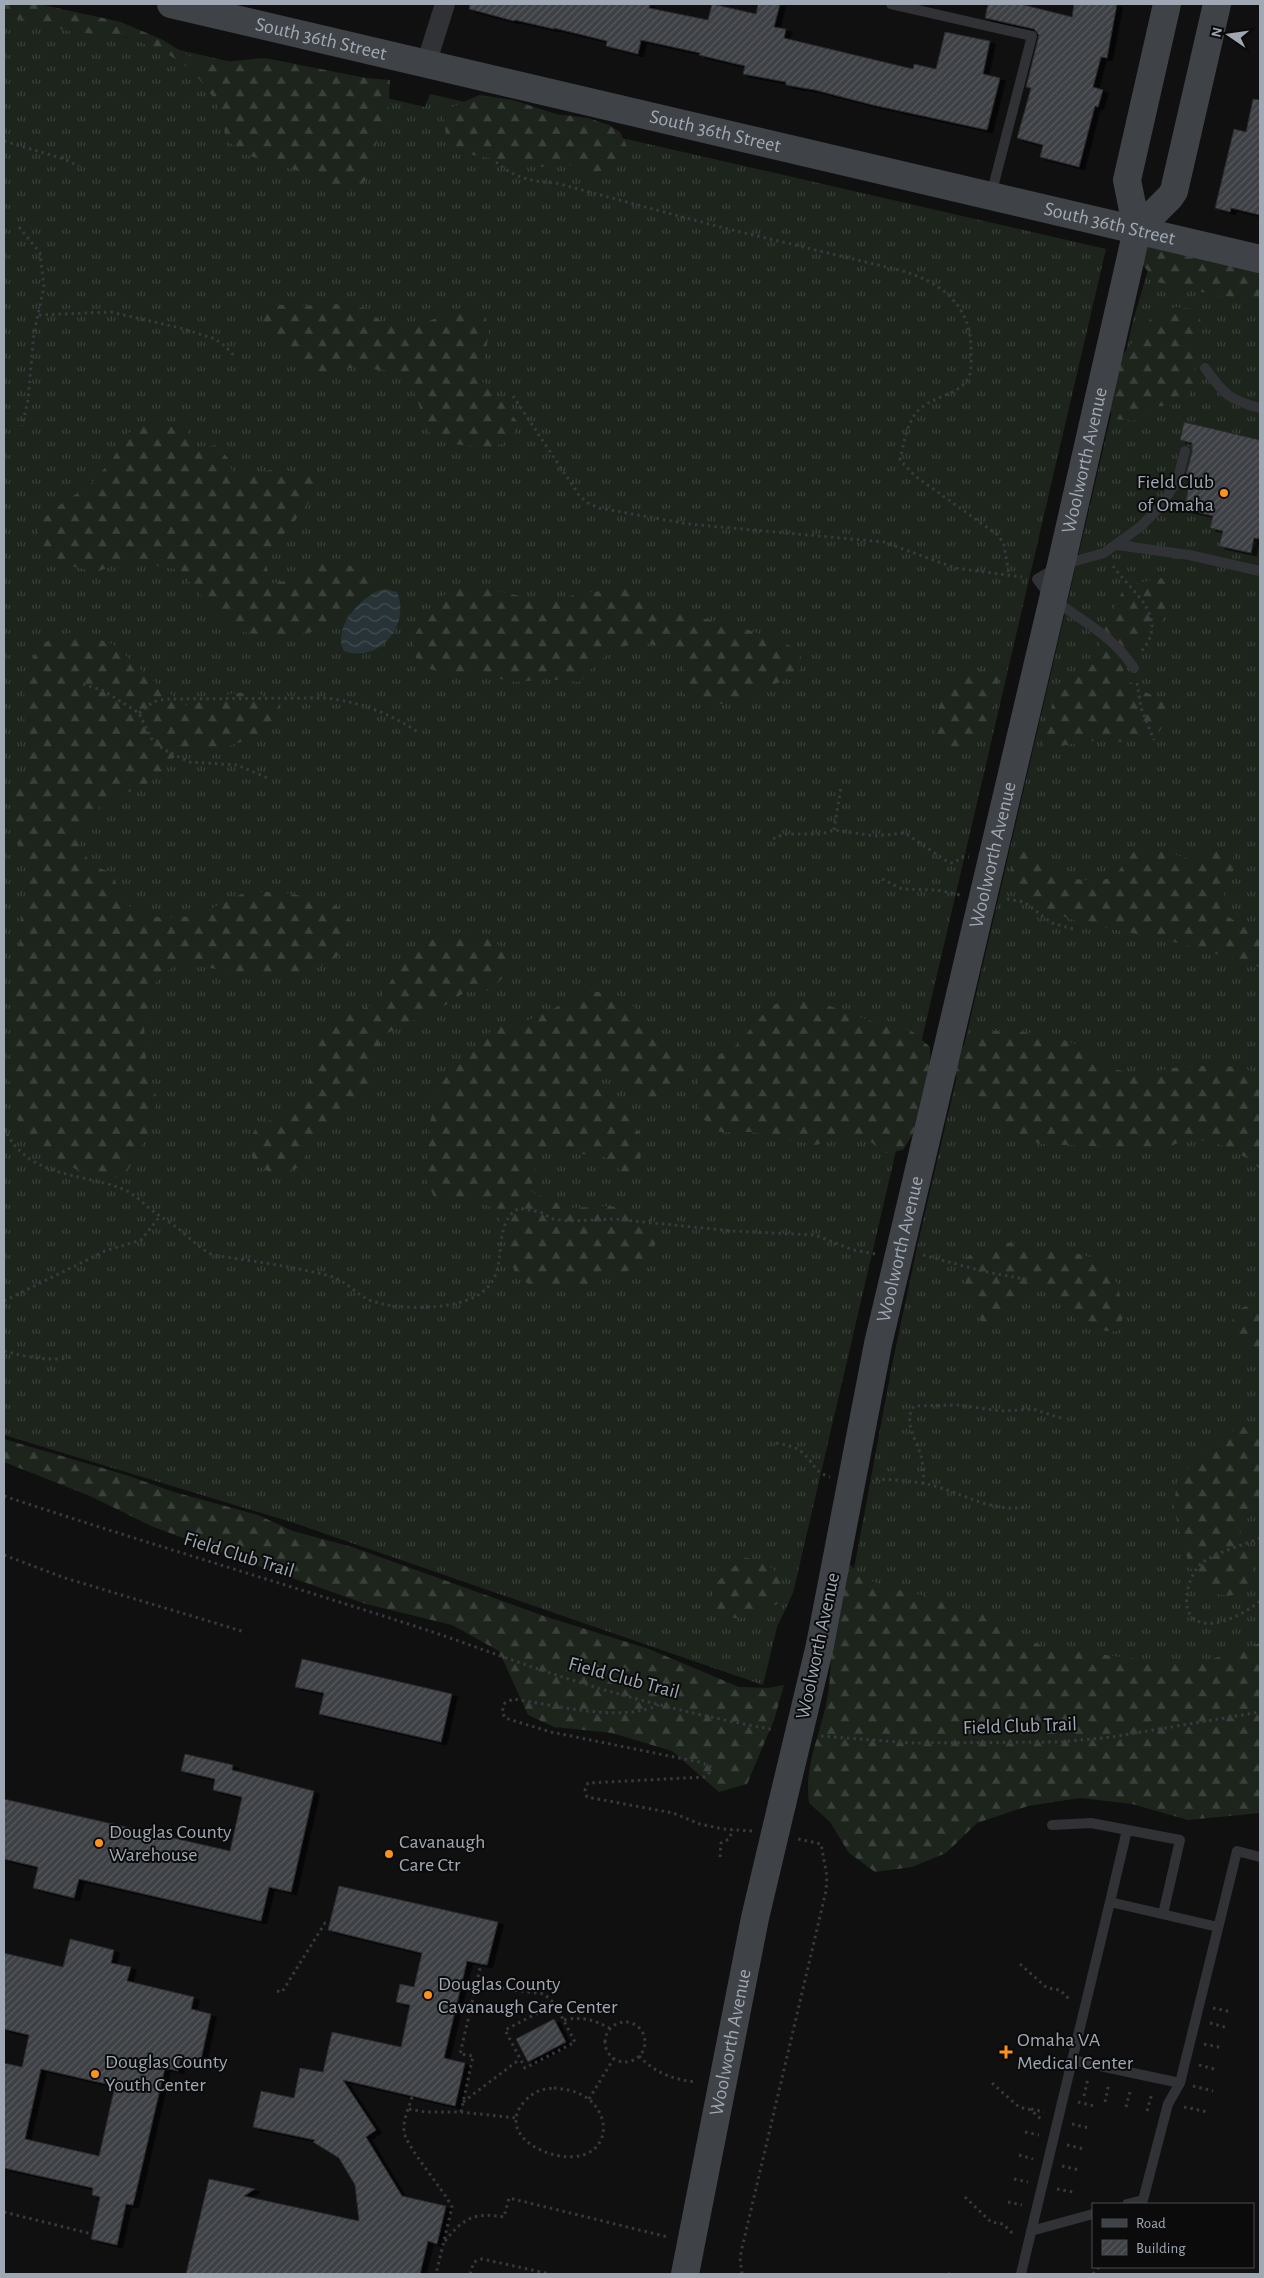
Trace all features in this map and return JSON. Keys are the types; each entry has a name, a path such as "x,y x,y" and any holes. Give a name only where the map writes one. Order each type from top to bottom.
{"street":[{"name":"South 36th Street","path":"171,4 1260,259"},
{"path":"426,64 444,4"},
{"name":"Woolworth Avenue","path":"685,2274 755,1918 820,1645 839,1478 878,1344 889,1254 1045,589 1061,565 1137,230 1127,180 1167,4"},
{"path":"1137,230 1174,191 1217,4"}],"lane":[{"path":"891,4 1032,36 991,196"},
{"path":"1205,368 1222,392 1233,400 1260,408"},
{"path":"1061,565 1104,553 1140,527 1160,506 1171,490 1179,474 1185,451"},
{"path":"1117,545 1189,555 1260,571"},
{"path":"1045,589 1101,631 1116,645 1134,668"},
{"path":"1052,1825 1091,1823 1180,1840 1163,1914"},
{"path":"1021,2274 1127,1830"},
{"path":"1131,2203 1143,2200 1169,2103 1180,2083 1236,1850 1260,1857"},
{"path":"1110,1902 1218,1927"},
{"path":"1072,2060 1180,2083"},
{"path":"1032,2231 1092,2214"}],"path":[{"path":"4,141 64,159 79,166"},
{"path":"496,162 505,170 529,180 556,183 720,227 903,271 924,277 942,288 953,299 964,316 972,340 969,377 962,385 921,408 911,421 900,460 915,476 998,535 1004,545 1009,575"},
{"path":"19,227 40,253 44,287 34,333 28,400 22,426"},
{"path":"39,315 96,312 130,316 215,339 235,357"},
{"path":"513,396 579,495 588,503 599,508 688,524 884,542 954,568 1009,575 1045,589"},
{"path":"1104,553 1145,602 1150,612 1151,635 1147,645 1139,654 1134,668 1141,708 1154,740"},
{"path":"82,684 104,691 139,713 151,738 163,749 189,762 237,766 268,778"},
{"path":"139,713 153,702 165,699 326,698 348,701 372,708 389,715 418,732"},
{"path":"834,830 841,787"},
{"path":"772,839 784,834 821,834 834,830 875,836 905,833 948,862 953,863 963,857 972,857"},
{"path":"4,1128 8,1138 36,1162 50,1170 73,1178 125,1190 202,1249 213,1255 325,1274 339,1278 371,1301 404,1306 451,1305 464,1302 486,1289 497,1270 506,1219 519,1208 540,1212 553,1219 568,1221 615,1219 732,1231 815,1235 853,1250 934,1257 982,1271 1029,1280"},
{"path":"4,1301 105,1250 141,1240 160,1216"},
{"path":"4,1351 32,1358 56,1360 72,1357"},
{"path":"923,1484 921,1455 910,1421 910,1413 914,1406 957,1404 1001,1412 1033,1410 1061,1418"},
{"path":"776,1443 792,1446 802,1452 816,1471 839,1478 870,1478 937,1486 996,1508 1011,1510 1028,1507"},
{"name":"Field Club Trail","path":"4,1496 98,1528 291,1586 417,1627 545,1672 660,1704 783,1731"},
{"path":"1260,1538 1203,1561 1194,1569 1187,1594 1188,1611 1192,1618 1206,1623 1232,1619 1260,1602"},
{"path":"4,1554 65,1578 245,1632"},
{"path":"660,1704 638,1712 614,1712 513,1699 505,1703 502,1712 505,1718 515,1723 699,1762 710,1766 709,1773 705,1777 588,1783 585,1790 587,1797 594,1800 674,1813 700,1824 758,1832"},
{"name":"Field Club Trail","path":"812,1735 841,1739 911,1743 1061,1742 1112,1737 1260,1712"},
{"path":"720,1857 721,1843 729,1838 733,1830"},
{"path":"742,2274 740,2258 742,2248 826,1891 827,1876 821,1844 796,1839"},
{"path":"277,1991 282,1992 326,1923 330,1924"},
{"path":"461,2112 473,2056 460,2054 481,1964"},
{"path":"1020,1964 1047,1988 1060,1990 1083,2012"},
{"path":"476,1985 544,1994 556,2004 575,2042 526,2068 506,2030 556,2004"},
{"path":"564,2020 576,2017 586,2018 611,2029"},
{"path":"626,2022 640,2029 645,2042 639,2056 625,2061 614,2058 608,2050 606,2042 611,2029 616,2024 626,2022"},
{"path":"639,2056 657,2071 668,2076 697,2082"},
{"path":"589,2099 614,2058"},
{"path":"464,2102 520,2059"},
{"path":"992,2083 1019,2107 1031,2110 1055,2132"},
{"path":"542,2089 566,2089 589,2099 603,2118 605,2130 598,2147 586,2154 570,2158 545,2153 524,2138 517,2128 516,2118 524,2103 531,2095 542,2089"},
{"path":"412,2096 404,2123 404,2133 407,2142 433,2176 452,2207 436,2274"},
{"path":"1169,2103 1208,2112"},
{"path":"409,2110 461,2112 516,2118"},
{"path":"966,2197 991,2222 1003,2224 1028,2248"},
{"path":"445,2241 457,2225 469,2218 480,2215 504,2217 509,2198 668,2237"},
{"path":"4,2212 92,2234"},
{"path":"470,2274 474,2262 482,2259 550,2274"}],"green space":[{"path":"4,4 39,4 121,22 163,40 202,64 265,58 366,78 390,80 388,113 377,140 365,181 354,190 329,190 305,173 247,155 225,139 224,120 213,97 192,70 163,51 126,37 74,32 4,16"},
{"path":"4,9 425,107 430,94 1106,249 793,1593 777,1627 763,1685 291,1522 4,1435"},
{"path":"479,95 513,100 556,114 588,118 609,125 620,132 628,149 616,168 588,173 568,164 541,167 462,153 447,145 444,117 452,107"},
{"path":"1152,239 1260,263 1260,305 1157,282 1141,263 1142,248"},
{"path":"1158,255 1260,280 1260,1694 874,1725 829,1678 846,1612 892,1365 918,1243 1133,321 1147,273"},
{"path":"272,304 293,306 349,304 366,309 384,324 414,328 441,316 467,310 485,315 489,332 481,380 504,404 518,423 511,440 490,448 445,443 428,431 412,385 391,371 355,367 326,373 299,364 270,340 262,321"},
{"path":"1177,307 1198,310 1202,328 1195,351 1194,383 1187,400 1173,405 1151,407 1133,421 1115,419 1106,404 1117,362 1156,312"},
{"path":"170,424 188,429 187,440 197,450 215,445 228,458 235,480 277,468 309,475 317,486 309,503 264,559 272,584 296,578 324,561 358,567 371,577 373,594 353,617 323,630 276,638 243,632 216,614 180,570 142,563 121,563 96,572 62,564 45,552 37,534 44,518 66,500 87,488 112,460 128,433 145,425"},
{"path":"1162,578 1171,592 1163,620 1123,662 1124,678 1145,692 1166,701 1168,717 1159,732 1124,742 1090,741 1043,749 1056,685 1083,673 1098,659 1101,635 1125,586"},
{"path":"463,583 550,603 579,593 626,589 655,607 667,621 679,613 741,627 801,650 801,669 786,679 739,699 710,705 691,699 681,691 684,672 679,652 654,645 636,644 619,648 602,659 579,682 549,679 516,682 479,675 452,676 424,667 413,654 415,634 441,597"},
{"path":"76,632 113,644 159,686 186,705 229,694 254,691 279,704 276,722 250,739 214,751 181,749 158,776 145,785 109,801 99,807 91,816 84,830 80,848 93,866 113,873 121,901 140,913 162,918 195,916 248,891 285,893 324,900 347,912 352,926 347,949 325,964 306,971 270,975 251,974 177,963 155,983 144,1025 146,1060 157,1100 150,1130 123,1179 79,1171 46,1151 29,1137 16,1118 9,1079 22,907 29,880 12,824 15,793 28,767 23,703 27,675 37,648 55,636"},
{"path":"967,668 1000,674 988,731 974,736 947,755 934,741 940,705 953,674"},
{"path":"1024,846 1063,874 1075,879 1088,880 1114,878 1124,863 1128,849 1153,849 1194,861 1213,847 1233,848 1234,869 1224,887 1225,915 1260,936 1260,967 1187,945 1076,921 1049,911 1010,888 1008,881 1017,847"},
{"path":"463,932 490,939 507,951 512,968 491,990 465,992 444,1006 383,1035 369,1092 346,1116 318,1131 301,1167 275,1175 253,1163 250,1139 259,1122 282,1119 304,1102 317,1042 332,1018 354,1013 378,1002 403,961 422,942"},
{"path":"585,991 612,993 628,1000 657,1036 679,1049 689,1064 680,1087 660,1101 633,1092 624,1078 608,1069 598,1075 608,1092 644,1139 638,1169 625,1175 605,1157 543,1149 534,1171 531,1192 569,1208 610,1206 648,1214 657,1238 650,1257 626,1272 587,1284 562,1289 533,1288 515,1273 511,1260 510,1235 491,1207 476,1200 462,1204 435,1199 426,1179 430,1123 438,1088 459,1061 494,1028 526,1021 555,1008"},
{"path":"785,1000 813,1000 874,1022 901,1027 913,1032 930,1047 931,1072 915,1130 903,1150 886,1153 868,1140 846,1135 816,1145 752,1132 720,1132 702,1118 695,1093 700,1068 716,1056 737,1045 769,1007"},
{"path":"978,1031 1014,1031 1053,1036 1089,1049 1112,1068 1139,1076 1170,1068 1216,1065 1244,1068 1260,1075 1260,1169 1247,1158 1218,1144 1190,1138 1163,1149 1040,1144 998,1124 967,1096 954,1072 959,1050"},
{"path":"1004,1242 1072,1252 1100,1260 1117,1283 1124,1314 1118,1331 1098,1330 1085,1326 1069,1313 1054,1292 1041,1287 1026,1288 1010,1303 1002,1321 982,1322 972,1308 967,1293 965,1259 980,1248"},
{"path":"1260,1299 1260,1356 1253,1354 1229,1336 1234,1312"},
{"path":"1260,1424 1260,1508 1244,1521 1240,1535 1253,1563 1252,1575 1244,1592 1228,1596 1210,1593 1196,1582 1182,1543 1174,1507 1177,1481 1190,1465 1237,1427"},
{"path":"4,1439 126,1475 174,1492 258,1515 293,1531 352,1547 544,1616 649,1649 739,1687 768,1688 784,1685 774,1720 747,1784 719,1792 672,1751 612,1733 554,1727 528,1715 499,1651 452,1625 366,1604 151,1526 90,1496 4,1462"},
{"path":"744,1557 768,1564 782,1578 779,1603 746,1617 730,1618 711,1614 714,1585"},
{"path":"848,1563 865,1578 884,1586 937,1599 974,1612 995,1612 1016,1632 1041,1646 1135,1659 1200,1663 1260,1643 1260,1813 1188,1820 1132,1804 1080,1798 1028,1806 977,1823 946,1853 912,1867 875,1872 849,1853 830,1822 809,1803 808,1788 811,1762 830,1681 833,1626"}],"water":[{"path":"385,589 397,592 400,617 396,629 380,647 369,652 357,654 344,651 341,642 345,622 367,597"}],"building":[{"path":"470,4 650,4 649,8 708,20 712,4 756,14 758,4 780,4 774,27 786,29 784,38 913,69 914,64 936,69 945,32 990,41 983,74 1000,78 987,130 786,85 786,82 743,74 745,66 699,55 700,53 641,40 638,54 606,46 607,41 554,28 514,21 469,9"},
{"path":"988,4 1020,4 1072,17 1074,4 1117,4 1107,58 1101,57 1093,87 1103,90 1098,107 1095,106 1079,167 1040,157 1043,145 1017,138 1031,88 1026,87 1039,35 1034,29 985,18"},
{"path":"1253,99 1260,100 1260,215 1231,208 1230,212 1215,208 1234,129 1246,132"},
{"name":"Field Club of Omaha","path":"1184,422 1260,440 1260,539 1254,538 1251,553 1219,546 1223,531 1210,528 1213,516 1184,509 1191,477 1186,475 1192,452 1192,443 1180,440"},
{"path":"302,1659 452,1694 441,1742 319,1714 324,1693 295,1687"},
{"name":"Douglas County Warehouse","path":"185,1754 233,1765 232,1770 314,1791 291,1892 269,1887 261,1921 79,1879 74,1898 33,1888 38,1867 4,1859 4,1799 230,1851 242,1797 213,1790 215,1779 181,1771"},
{"path":"339,1886 498,1922 487,1965 467,1961 444,2058 465,2063 455,2106 343,2080 376,2130 366,2137 402,2196 446,2206 437,2244 428,2241 420,2274 186,2274 209,2179 255,2189 244,2196 359,2221 355,2185 339,2158 313,2142 315,2140 253,2127 261,2091 294,2098 300,2068 323,2072 332,2032 401,2047 410,2005 396,2002 400,1984 414,1987 422,1953 328,1930"},
{"name":"Douglas County Youth Center","path":"70,1939 114,1950 111,1963 131,1967 127,1981 194,1997 191,2009 211,2014 200,2064 180,2060 178,2071 165,2068 133,2205 126,2204 117,2245 91,2239 100,2197 92,2195 93,2188 4,2168 4,2063 22,2067 29,2035 4,2029 4,1953 63,1967","holes":["41,2069 115,2086 99,2156 25,2139"]},
{"path":"554,2019 566,2042 528,2062 516,2039"}],"place":[{"name":"Field Club of Omaha","path":"1224,493"},
{"name":"Douglas County Warehouse","path":"99,1843"},
{"name":"Cavanaugh Care Ctr","path":"389,1854"},
{"name":"Douglas County Cavanaugh Care Center","path":"428,1995"},
{"name":"Omaha VA Medical Center","path":"1006,2052"},
{"name":"Douglas County Youth Center","path":"95,2074"}]}
